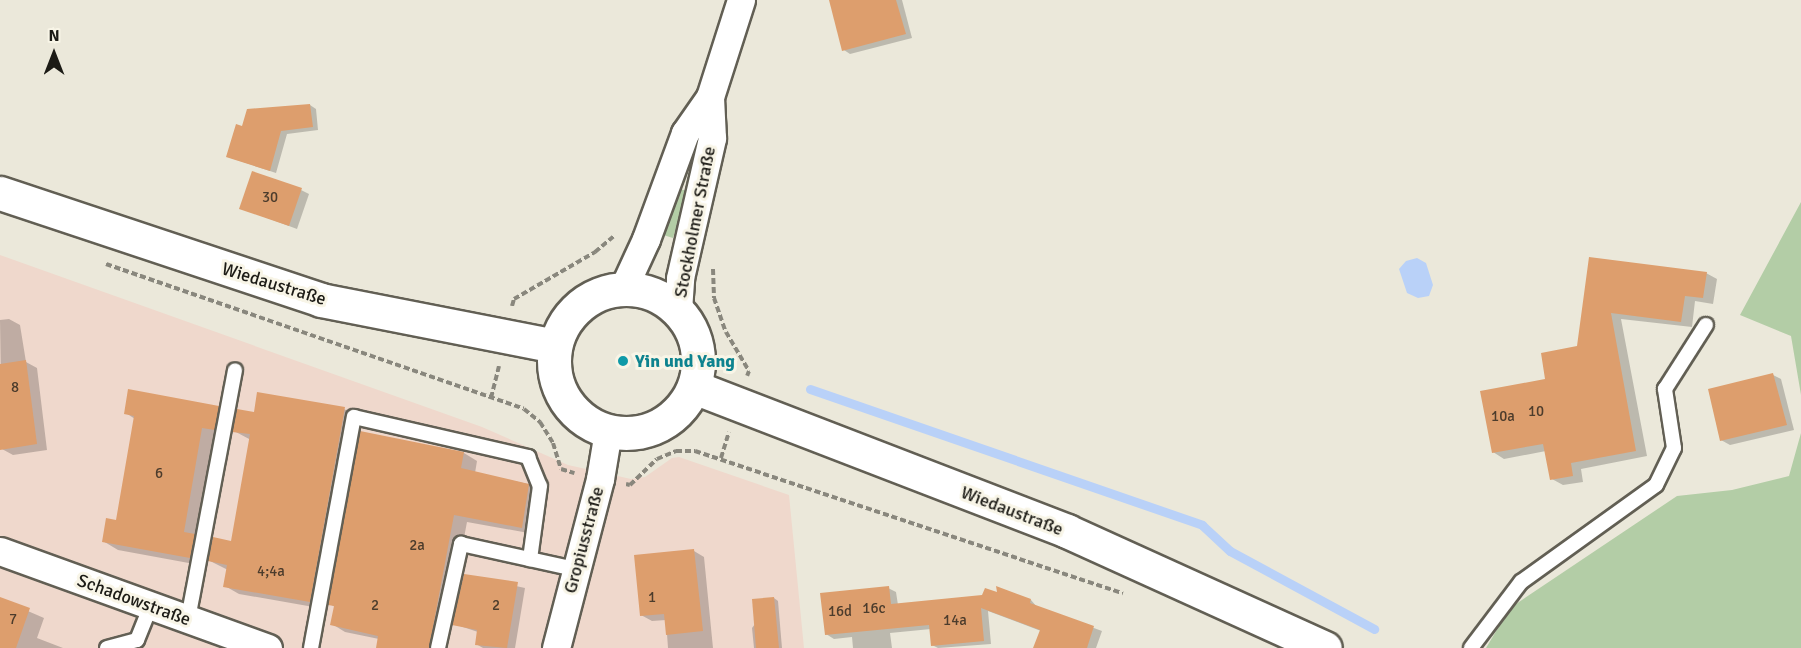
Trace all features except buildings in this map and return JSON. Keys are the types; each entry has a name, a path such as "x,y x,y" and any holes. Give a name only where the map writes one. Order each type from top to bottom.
{"main road":[{"name":"Wiedaustraße","path":"0,193 321,300 555,346"},
{"path":"623,289 646,292 678,310 695,338 698,370 694,387 669,420 650,429 629,433 608,431 588,422 565,398 554,368 555,346 564,324 579,306 600,293 623,289"},
{"name":"Wiedaustraße","path":"694,387 1067,531 1325,648"}],"street":[{"name":"Stockholmer Straße","path":"623,289 652,225 685,133 710,97 741,0"},
{"name":"Stockholmer Straße","path":"678,310 680,278 712,138 710,97"},
{"name":"Gropiusstraße","path":"556,648 600,479 608,431"},
{"name":"Schadowstraße","path":"0,552 268,648"}],"lane":[{"path":"1472,648 1521,582 1656,485 1674,448 1665,389 1706,325"},
{"path":"188,619 235,370"},
{"path":"311,648 354,417 528,457 540,486 530,559"},
{"path":"438,648 461,544 575,569"},
{"path":"107,648 137,640 152,606"}],"path":[{"path":"102,262 524,409 540,422 553,443 561,470 630,485 657,459 676,452 695,452 1134,598"}],"shaded area":[{"path":"0,255 482,427 568,465 631,479 645,477 672,458 679,457 789,495 804,648 0,648"}],"green space":[{"path":"678,189 684,190 686,196 673,238 660,234"},
{"path":"1801,202 1801,395 1791,336 1740,315"},
{"path":"1801,433 1801,648 1486,648 1510,608 1677,496 1732,490 1789,476"}],"water":[{"path":"1417,258 1426,263 1433,285 1429,296 1418,298 1407,293 1399,269 1406,261"}],"waterway":[{"path":"810,389 1202,525 1230,551 1374,629"}],"place":[{"name":"Yin und Yang","path":"623,361"}]}
